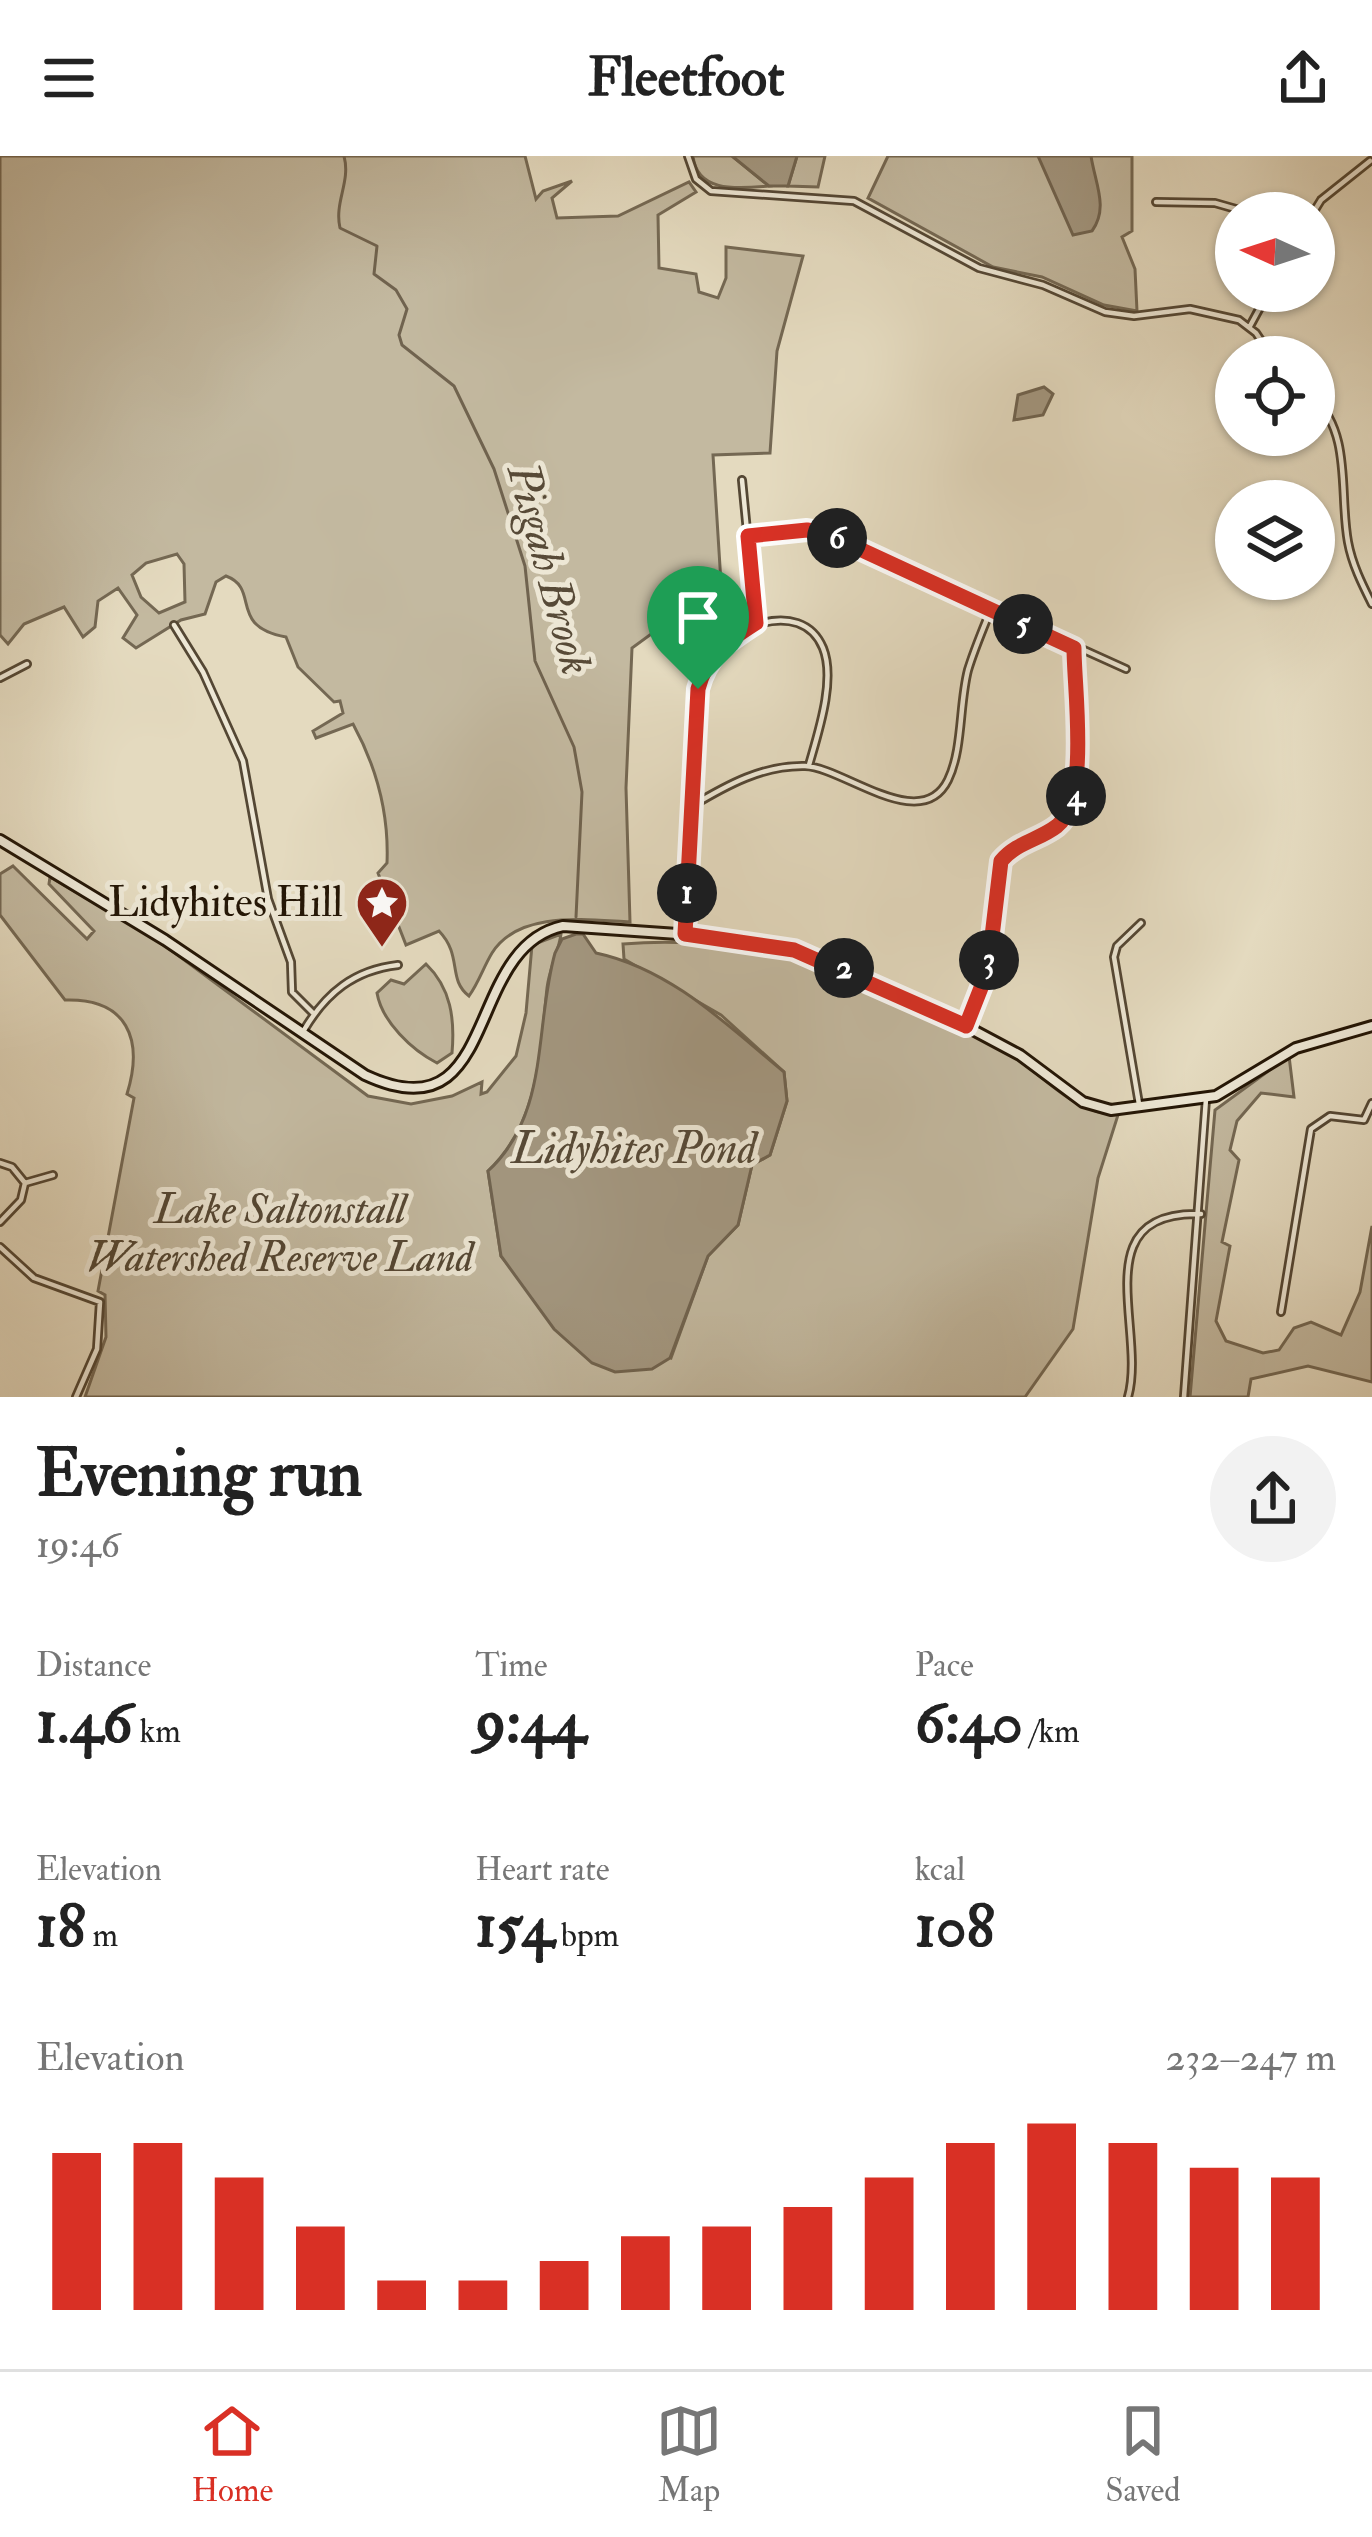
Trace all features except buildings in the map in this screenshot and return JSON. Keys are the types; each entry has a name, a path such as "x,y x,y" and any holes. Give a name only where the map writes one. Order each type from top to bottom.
{"main road":[{"path":"0,840 153,932 377,1081 407,1087 434,1082 473,1049 507,963 532,937 572,926 685,934 794,950 966,1026 1020,1055 1083,1102 1140,1109 1207,1099 1296,1048 1372,1026"}],"street":[{"path":"688,156 696,179 711,191 854,200 979,268 1043,285 1105,312 1134,316 1203,310 1250,326 1257,336"},
{"path":"1335,192 1369,160"},
{"path":"1156,202 1215,202"},
{"path":"1250,326 1258,312"},
{"path":"1335,427 1349,546 1372,604"},
{"path":"742,480 756,623"},
{"path":"748,536 825,533 1126,669"},
{"path":"692,806 751,774 809,765 866,790 919,801 935,797 951,774 968,670 991,609"},
{"path":"685,934 704,667 729,640 756,623 788,621 808,628 825,653 820,725 809,765"},
{"path":"174,625 203,672 243,761 268,899 291,962 292,992 314,1014"},
{"path":"966,1026 988,970 1001,861 1012,848 1057,826 1077,791 1074,648"},
{"path":"0,679 27,664"},
{"path":"1140,1109 1114,957 1117,946 1141,923"},
{"path":"301,1034 349,980 398,964"},
{"path":"1184,1397 1207,1099"},
{"path":"1281,1312 1311,1129 1330,1116 1364,1120 1372,1103"},
{"path":"0,1163 12,1167 25,1183"},
{"path":"25,1183 53,1175"},
{"path":"0,1222 21,1200 25,1183"},
{"path":"1128,1397 1134,1373 1124,1284 1128,1262 1144,1229 1155,1221 1201,1214"},
{"path":"0,1247 34,1278 100,1301 97,1348 76,1397"}],"green space":[{"path":"0,156 525,156 536,199 543,191 572,181 552,198 557,218 618,216 689,182 696,192 658,215 659,268 696,274 699,292 718,298 726,278 726,247 803,256 777,351 770,453 713,455 721,583 632,648 626,788 630,922 555,921 519,930 492,953 469,996 458,982 451,949 439,931 406,945 378,873 387,863 386,827 361,740 353,724 316,738 313,731 343,713 340,701 334,702 298,667 286,637 257,625 242,589 226,576 216,582 205,614 181,620 136,648 123,638 137,615 118,588 98,601 95,627 83,637 64,607 24,624 8,644 0,635","holes":["177,554 184,564 185,602 159,613 141,597 132,575 146,563"]},
{"path":"693,156 732,156 769,186 711,183 696,168"},
{"path":"797,156 825,156 818,187 788,186"},
{"path":"888,156 1132,156 1132,231 1122,237 1135,269 1137,311 1104,305 1042,277 993,267 868,198"},
{"name":"Lake Saltonstall Watershed Reserve Land","path":"13,866 87,939 94,931 49,884 50,877 156,939 368,1096 411,1104 452,1096 482,1082 481,1094 487,1092 516,1056 526,1013 532,945 561,934 548,981 539,1062 527,1109 505,1152 488,1171 501,1256 526,1286 671,1358 708,1256 738,1225 752,1165 770,1155 787,1101 784,1072 721,1015 624,959 623,944 674,942 772,953 914,1002 1008,1053 1073,1101 1118,1115 1098,1178 1073,1329 1025,1397 85,1397 106,1337 105,1295 98,1291 134,1098 127,1094 131,1040 126,1026 103,1006 65,1000 0,915 0,874"},
{"path":"426,964 441,983 452,1016 452,1053 437,1063 400,1034 377,993 391,980 404,984"},
{"path":"1289,1056 1294,1097 1261,1093 1237,1121 1230,1150 1239,1160 1222,1242 1230,1246 1216,1321 1226,1341 1263,1353 1279,1350 1294,1328 1311,1322 1341,1335 1360,1292 1372,1226 1372,1382 1308,1366 1251,1379 1248,1397 1190,1397 1215,1110"}],"water":[{"path":"732,156 797,156 788,186 769,186"},
{"path":"1038,156 1091,156 1100,204 1092,231 1073,235"},
{"path":"1044,387 1053,394 1043,415 1014,420 1018,395"},
{"name":"Lidyhites Pond","path":"583,934 596,953 673,985 784,1072 787,1101 770,1155 752,1165 738,1225 708,1256 670,1358 652,1369 615,1372 592,1363 554,1329 501,1256 488,1171 522,1123 537,1069 555,953 562,939"}],"waterway":[{"name":"Pisgah Brook","path":"344,156 340,228 377,246 374,274 396,290 407,309 399,335 402,345 454,386 494,469 525,566 535,661 574,747 582,792 576,917"}],"place":[{"name":"Lidyhites Hill","path":"382,949"}],"route":[{"path":"807,530 825,533 1074,648 1077,791 1057,826 1012,848 995,872 988,970 966,1026 822,959 766,943 685,934 698,689 704,667 715,652 756,623 748,536 807,530"}]}
